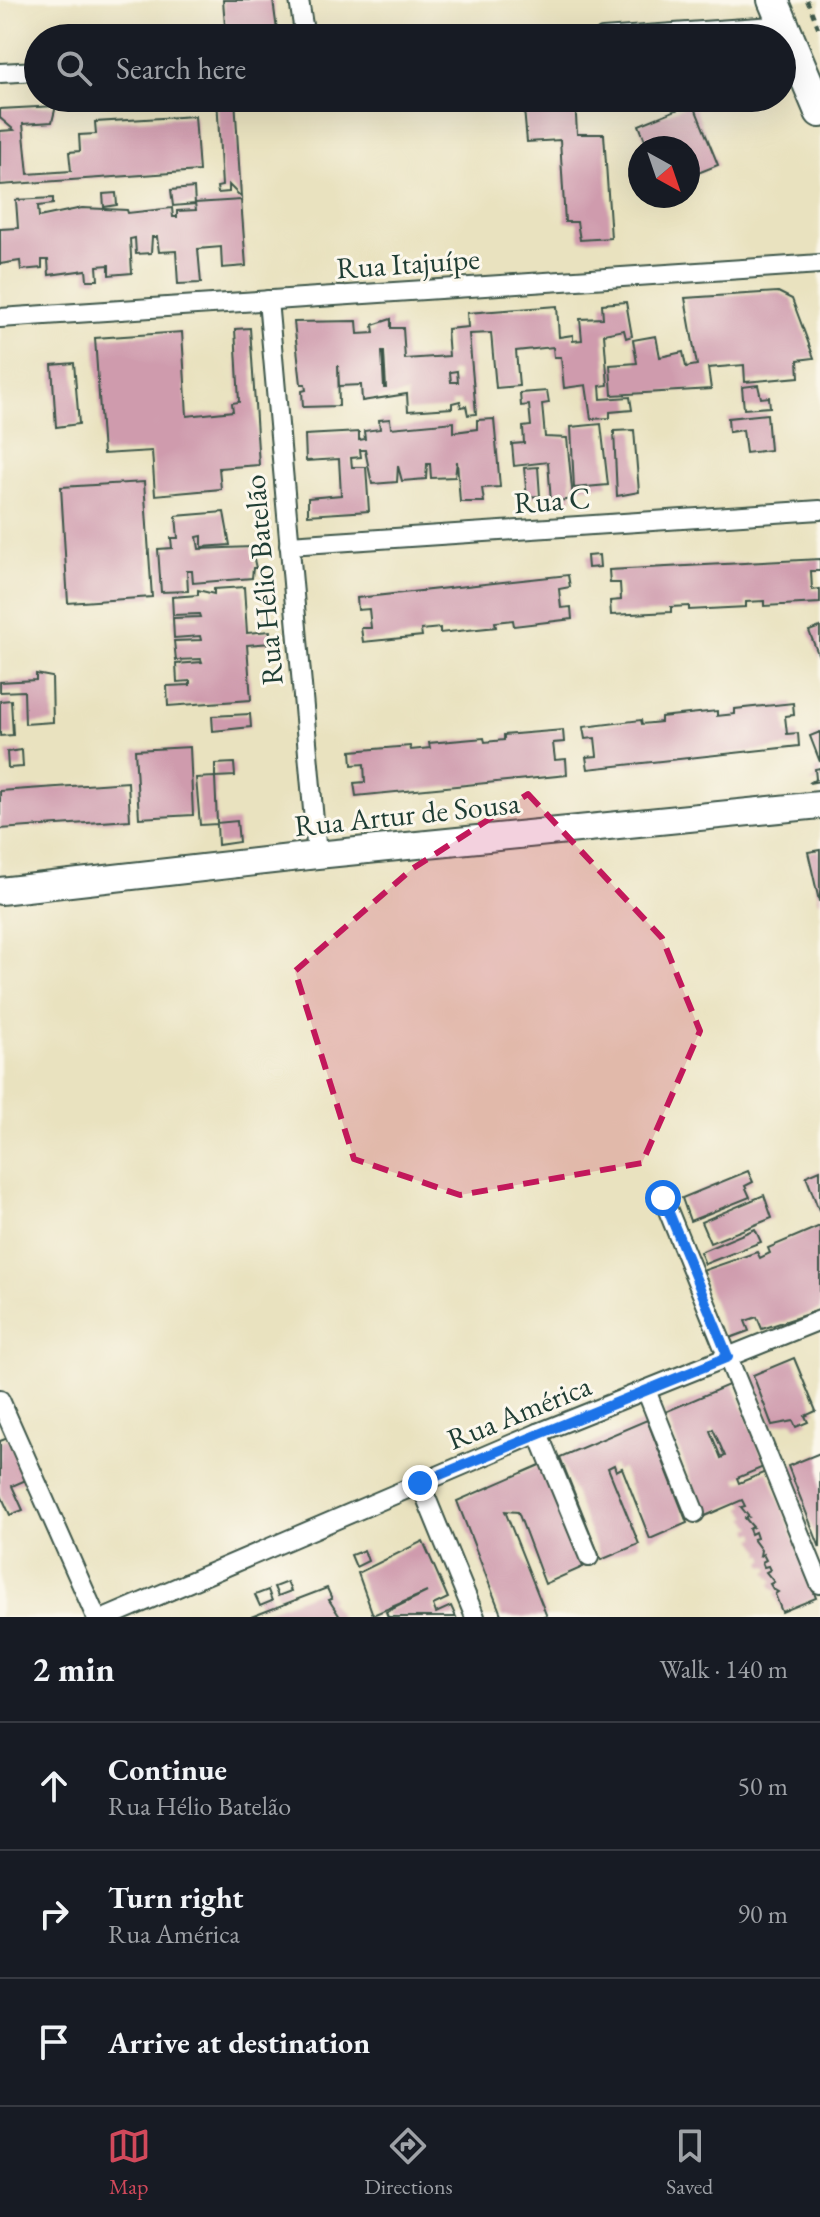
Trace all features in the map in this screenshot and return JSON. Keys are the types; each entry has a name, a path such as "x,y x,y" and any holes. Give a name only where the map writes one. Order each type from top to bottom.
{"main road":[{"path":"796,53 820,112"}],"street":[{"path":"299,0 303,24"},
{"path":"702,24 780,13"},
{"path":"0,73 24,72"},
{"name":"Rua Itajuípe","path":"0,318 820,264"},
{"name":"Rua Hélio Batelão","path":"268,300 317,855"},
{"name":"Rua C","path":"289,545 820,510"},
{"name":"Rua Artur de Sousa","path":"0,891 317,855 820,805"},
{"path":"663,1198 820,1584"},
{"name":"Rua América","path":"108,1617 538,1433 820,1320"},
{"path":"646,1390 695,1513"},
{"path":"0,1400 96,1617"},
{"path":"538,1433 589,1557"},
{"path":"420,1483 475,1617"}],"path":[{"path":"807,0 820,32"}],"highlighted area":[{"path":"528,794 662,938 700,1031 642,1163 460,1195 354,1159 295,971 412,869"}],"building":[{"path":"223,0 273,0 276,24 225,24"},
{"path":"24,108 24,112 54,112 52,122 23,124 28,174 71,171 69,152 80,151 79,135 96,134 95,122 195,116 199,171 0,185 0,131 14,130 0,118 0,109"},
{"path":"218,112 236,112 241,197 229,185 229,192 218,193 217,187 222,186"},
{"path":"524,112 576,112 577,134 604,134 611,238 580,240 577,222 565,222 560,140 527,142"},
{"path":"671,112 697,112 718,165 700,172 700,136 643,136 639,125"},
{"path":"194,188 195,204 173,206 171,190"},
{"path":"116,193 117,205 104,207 103,194"},
{"path":"53,198 53,204 38,206 39,217 82,208 127,210 128,213 172,208 173,217 177,217 177,211 196,210 195,203 241,200 246,266 222,268 221,247 198,249 201,283 178,284 176,251 159,252 157,237 152,237 151,253 136,254 135,238 130,239 132,273 109,275 109,265 97,266 98,280 87,280 86,270 49,275 48,260 42,260 42,268 21,270 20,261 0,264 0,229 18,228 16,200"},
{"path":"778,292 792,299 814,358 798,360 799,377 745,382 744,365 708,368 711,389 612,395 610,365 637,363 633,340 656,336 660,357 683,352 686,367 697,365 685,298"},
{"path":"626,302 632,336 626,338 624,330 604,334 608,385 600,386 601,399 630,397 632,410 610,412 610,418 591,419 586,385 564,388 561,357 554,357 553,347 516,351 519,386 496,388 491,333 469,334 476,414 468,415 466,406 461,407 460,401 452,403 452,408 408,411 407,394 362,401 361,385 339,386 338,365 339,406 303,407 302,391 306,390 305,384 301,384 294,322 357,321 358,334 374,333 373,325 391,319 391,328 403,328 405,359 449,356 447,329 468,327 467,313 557,306 559,337 573,335 573,341 582,340 580,319 603,318 602,304","holes":["384,352 386,388 384,388","457,371 458,382 451,382 450,372"]},
{"path":"250,328 259,465 219,468 221,489 155,495 152,451 103,454 95,338 182,332 187,416 233,411 232,403 239,402 235,329"},
{"path":"74,363 79,424 56,427 52,365"},
{"path":"758,385 761,398 769,397 770,407 744,409 742,387"},
{"path":"547,391 549,403 542,404 545,437 567,438 573,499 551,502 548,462 514,466 512,444 524,443 523,427 531,426 529,405 521,406 520,393"},
{"path":"767,414 770,450 746,453 743,430 729,432 728,418"},
{"path":"390,419 391,428 454,422 454,432 477,429 477,420 494,419 500,487 482,488 484,502 460,502 457,461 455,477 431,478 430,464 427,464 426,479 402,481 398,466 397,482 372,484 365,450 360,450 361,457 351,458 352,467 366,467 369,511 308,515 308,498 341,495 339,459 306,461 305,435 359,432 359,440 365,439 364,431 380,429 379,420"},
{"path":"601,424 608,485 574,488 571,427"},
{"path":"634,430 639,492 617,496 614,431"},
{"path":"538,467 540,496 527,497 524,468"},
{"path":"144,482 152,597 68,603 61,487"},
{"path":"224,512 230,545 202,547 202,536 197,537 199,549 251,547 256,568 253,568 252,578 193,583 192,571 187,571 188,591 161,592 158,549 172,548 171,538 178,538 176,516"},
{"path":"599,555 600,567 588,568 587,556"},
{"path":"820,559 820,571 811,571 812,590 820,589 820,603 764,606 764,601 746,602 746,607 689,610 689,606 671,607 671,612 611,615 610,601 621,600 620,583 610,583 609,570"},
{"path":"568,575 570,587 559,589 561,608 571,607 572,619 514,626 513,620 495,622 496,627 440,633 440,628 421,630 422,636 363,642 361,628 371,628 369,609 358,610 357,598"},
{"path":"244,587 247,633 270,631 271,643 247,645 251,700 168,706 167,686 190,685 190,681 177,682 176,664 202,662 201,659 176,660 174,641 201,640 200,636 174,638 173,618 200,617 199,614 173,615 172,597 198,595 198,590 214,594 214,589"},
{"path":"820,627 820,659 809,631"},
{"path":"36,674 52,677 53,722 25,724 24,691 0,692 0,682 36,680"},
{"path":"11,700 13,735 0,736 0,701"},
{"path":"793,703 794,715 785,716 787,734 798,733 799,746 588,769 586,757 597,756 595,738 585,739 583,727 641,720 642,724 661,722 661,717 717,711 717,716 735,714 735,709"},
{"path":"250,714 251,727 213,731 212,716"},
{"path":"563,730 564,742 553,743 555,760 566,759 567,775 356,796 354,783 365,782 364,764 352,765 351,751 410,746 411,750 430,748 429,743 484,738 485,742 504,740 504,735"},
{"path":"820,732 820,762 810,736"},
{"path":"190,747 193,815 139,818 135,750"},
{"path":"22,750 23,767 8,768 7,752"},
{"path":"234,763 235,776 215,777 215,764"},
{"path":"820,768 820,781 809,783 816,779 815,769"},
{"path":"215,777 217,823 237,821 239,842 218,845 217,824 200,825 196,778"},
{"path":"128,782 130,820 0,829 0,791"},
{"path":"820,850 820,901 819,901 808,852"},
{"path":"820,1170 820,1213 806,1176"},
{"path":"748,1171 753,1182 745,1186 750,1197 690,1221 682,1198"},
{"path":"764,1195 772,1218 710,1243 701,1222"},
{"path":"820,1226 820,1310 762,1329 757,1317 745,1321 749,1331 727,1339 702,1271 757,1252 760,1258 770,1253 768,1248"},
{"path":"755,1229 761,1242 705,1264 700,1252"},
{"path":"794,1358 816,1411 805,1416 808,1422 796,1427 793,1421 772,1425 753,1375"},
{"path":"733,1383 766,1466 737,1478 739,1483 768,1471 816,1598 782,1612 775,1594 778,1592 770,1584 774,1582 766,1572 770,1570 768,1566 764,1567 762,1562 766,1560 763,1554 760,1556 761,1550 753,1539 757,1538 755,1532 751,1534 749,1529 753,1527 741,1507 745,1506 742,1500 705,1516 665,1412","holes":["713,1429 725,1456 721,1458 710,1431"]},
{"path":"647,1420 687,1523 650,1539 622,1468 616,1471 614,1465 608,1468 639,1544 601,1560 560,1457"},
{"path":"8,1438 26,1480 12,1486 23,1510 10,1515 0,1493 0,1441"},
{"path":"820,1453 820,1548 788,1466"},
{"path":"542,1464 583,1567 545,1584 518,1512 505,1511 547,1617 502,1617 457,1501"},
{"path":"423,1541 448,1598 433,1605 436,1613 451,1606 456,1617 388,1617 386,1612 427,1592 373,1615 358,1573"},
{"path":"364,1550 368,1561 356,1567 351,1555"},
{"path":"287,1582 291,1591 278,1596 274,1587"},
{"path":"327,1588 332,1599 329,1600 340,1617 251,1617"},
{"path":"268,1590 272,1601 260,1606 255,1595"}],"route":[{"path":"420,1483 728,1357 663,1198"}]}
